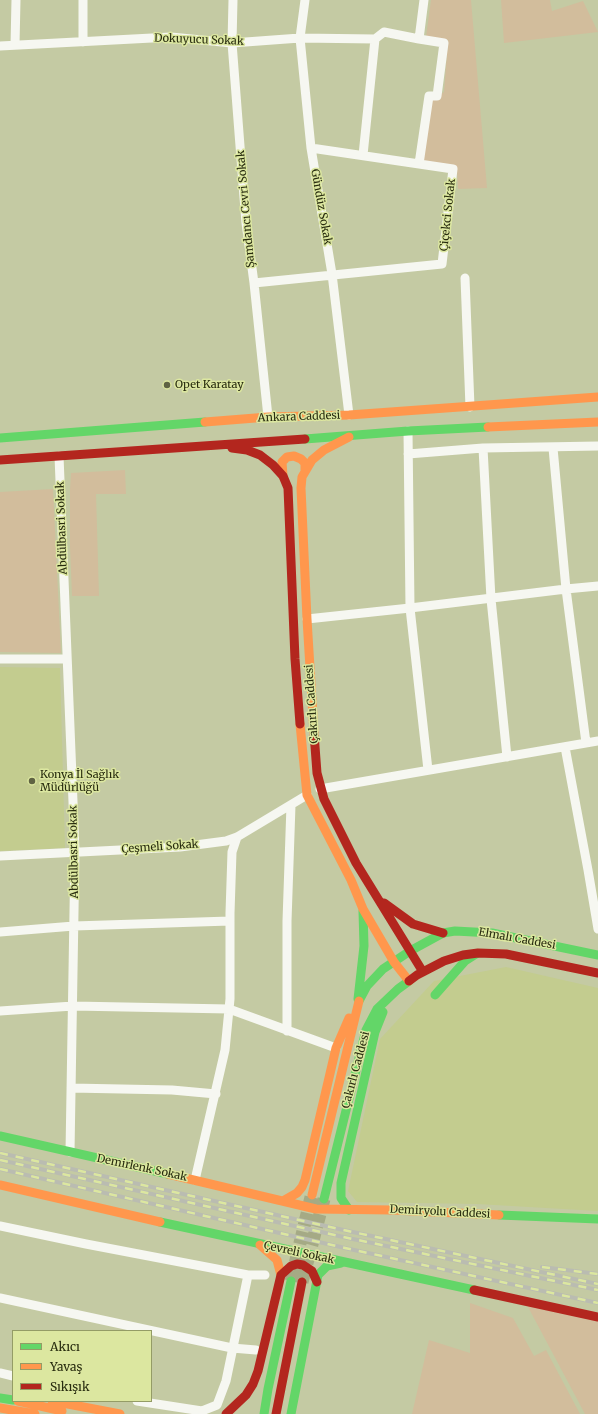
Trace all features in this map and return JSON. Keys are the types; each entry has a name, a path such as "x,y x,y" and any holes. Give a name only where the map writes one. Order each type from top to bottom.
{"main road":[{"name":"Ankara Caddesi","path":"0,438 268,417 348,415 598,398"},
{"name":"Ankara Caddesi","path":"0,460 143,452 408,431 598,422"},
{"name":"Çakırlı Caddesi","path":"353,435 324,450 312,460 302,477 301,488 307,619 317,773 320,789 356,863 423,972"},
{"name":"Çakırlı Caddesi","path":"216,446 247,450 260,455 273,465 283,476 288,488 295,659 307,795 351,880 363,909 394,962 409,981 398,989 377,1009 366,1030 324,1199"},
{"path":"283,476 282,462 287,457 294,456 301,459 305,463 305,470"},
{"path":"377,896 390,908 413,924 443,933"},
{"path":"283,1201 297,1193 305,1180 336,1048 348,1018 358,1004 364,946 363,909"},
{"name":"Elmalı Caddesi","path":"394,962 410,951 443,933 466,931 492,933 598,955"},
{"path":"435,994 466,961 478,953"},
{"name":"Elmalı Caddesi","path":"409,981 423,972 453,958 463,954 478,953 506,954 598,973"},
{"name":"Çakırlı Caddesi","path":"312,1195 358,1004 374,978 394,962"},
{"path":"349,1210 341,1198 341,1183 375,1032 384,1010 398,989"},
{"name":"Demirlenk Sokak","path":"0,1136 283,1201"},
{"name":"Çevreli Sokak","path":"0,1185 259,1244 598,1317"},
{"name":"Demiryolu Caddesi","path":"283,1201 316,1209 393,1210 598,1219"},
{"path":"259,1244 277,1260 281,1275"},
{"path":"291,1414 316,1282 321,1271 327,1266 344,1262"},
{"path":"226,1414 246,1395 253,1384 258,1371 281,1275 291,1266 297,1264 303,1265 312,1272 316,1282"},
{"path":"264,1414 291,1281"},
{"path":"276,1414 302,1282"},
{"path":"247,1407 263,1381 278,1343"},
{"path":"22,1402 76,1414"},
{"path":"57,1402 120,1414"},
{"path":"0,1408 32,1414"}],"street":[{"path":"15,45 16,0"},
{"path":"83,0 83,42"},
{"name":"Şamdancı Cevri Sokak","path":"233,0 232,43 246,223 268,417"},
{"name":"Gündüz Sokak","path":"305,0 300,38 311,148 332,274 348,415"},
{"path":"419,39 424,0"},
{"name":"Dokuyucu Sokak","path":"0,46 171,38 232,43 300,38 374,39 384,32 444,43 437,96 429,96 418,164"},
{"path":"363,155 374,39"},
{"name":"Çiçekci Sokak","path":"254,283 442,264 453,169 311,148"},
{"path":"465,278 470,406"},
{"path":"408,431 410,608 428,770"},
{"path":"408,454 483,448 553,448 598,446"},
{"path":"483,448 492,599 507,756"},
{"path":"553,448 566,589 586,744"},
{"name":"Abdülbasri Sokak","path":"59,456 75,851 70,1152"},
{"path":"307,619 598,586"},
{"path":"0,659 67,659"},
{"path":"320,789 507,756 598,742"},
{"path":"565,747 598,929"},
{"name":"Çeşmeli Sokak","path":"0,856 212,843 237,837 307,795"},
{"path":"287,1031 287,921 291,805"},
{"path":"195,1180 225,1050 229,1009 232,852 237,837"},
{"path":"0,932 74,926 230,921"},
{"path":"0,1011 73,1006 229,1009 336,1048"},
{"path":"71,1088 172,1090 216,1094"},
{"path":"0,1226 248,1275 265,1275"},
{"path":"144,1402 202,1411 217,1405 226,1381 248,1275"},
{"path":"0,1298 148,1330"},
{"path":"152,1331 232,1348 256,1350"},
{"path":"0,1373 12,1376"}],"shaded area":[{"path":"431,0 471,0 487,188 458,189 457,170 423,163 430,101 444,92 448,40 426,37"},
{"path":"501,0 550,0 552,11 583,1 598,32 504,43"},
{"path":"125,470 126,494 96,494 99,596 72,596 70,546 71,473"},
{"path":"53,489 61,653 0,652 0,492"},
{"name":"Konya İl Sağlık Müdürlüğü","path":"0,667 60,668 65,848 0,851"},
{"path":"506,967 598,988 598,1211 477,1204 357,1202 348,1191 380,1039 434,981"},
{"path":"470,1303 513,1318 534,1356 546,1350 580,1414 412,1414 429,1340 470,1353"},
{"path":"527,1305 598,1321 598,1414 585,1414"}],"tunnel":[{"path":"291,1281 311,1197"},
{"path":"302,1282 324,1199"}],"railway":[{"path":"0,1153 348,1231 598,1284"},
{"path":"0,1160 348,1238 598,1290"},
{"path":"0,1169 345,1248 598,1303"},
{"path":"542,1267 598,1274"}],"traffic: fast":[{"path":"0,438 205,422"},
{"path":"305,439 408,431 488,427"},
{"path":"358,999 364,946 363,911"},
{"path":"359,1001 367,986 383,969 410,951 443,933 455,931 492,933 598,955"},
{"path":"435,995 465,961 476,954"},
{"path":"324,1199 366,1030 377,1009 398,989 409,981"},
{"path":"349,1210 341,1198 341,1183 375,1032 383,1012"},
{"path":"0,1136 168,1174"},
{"path":"499,1215 598,1219"},
{"path":"160,1222 474,1290"},
{"path":"291,1414 318,1275 327,1266 341,1263"},
{"path":"264,1414 291,1281"},
{"path":"0,1398 12,1400"}],"traffic: slow":[{"path":"205,422 268,417 349,415 598,397"},
{"path":"488,427 598,422"},
{"path":"314,733 307,619 301,488 302,477 312,460 324,450 349,437"},
{"path":"283,476 282,462 287,457 294,456 301,459 305,463 305,470"},
{"path":"300,724 307,795 351,880 363,909 394,962 409,981"},
{"path":"312,1195 359,1001"},
{"path":"283,1201 297,1193 305,1180 336,1048 349,1018"},
{"path":"168,1174 316,1209 393,1210 499,1215"},
{"path":"0,1185 160,1222"},
{"path":"260,1245 277,1260 281,1275"},
{"path":"22,1402 62,1411"},
{"path":"57,1402 120,1414"},
{"path":"0,1408 35,1414"}],"traffic: jam":[{"path":"0,460 305,439"},
{"path":"232,448 247,450 260,455 273,465 283,476 288,488 295,659 300,724"},
{"path":"314,733 317,773 324,799 356,863 423,972"},
{"path":"384,903 413,924 443,933"},
{"path":"409,981 417,975 444,961 463,955 478,953 506,954 598,973"},
{"path":"226,1414 246,1395 253,1384 258,1371 281,1275 291,1266 297,1264 303,1265 312,1271 317,1282"},
{"path":"276,1414 302,1282"},
{"path":"474,1290 598,1317"}],"place":[{"name":"Opet Karatay","path":"167,385"},
{"name":"Konya İl Sağlık Müdürlüğü","path":"32,781"}]}
